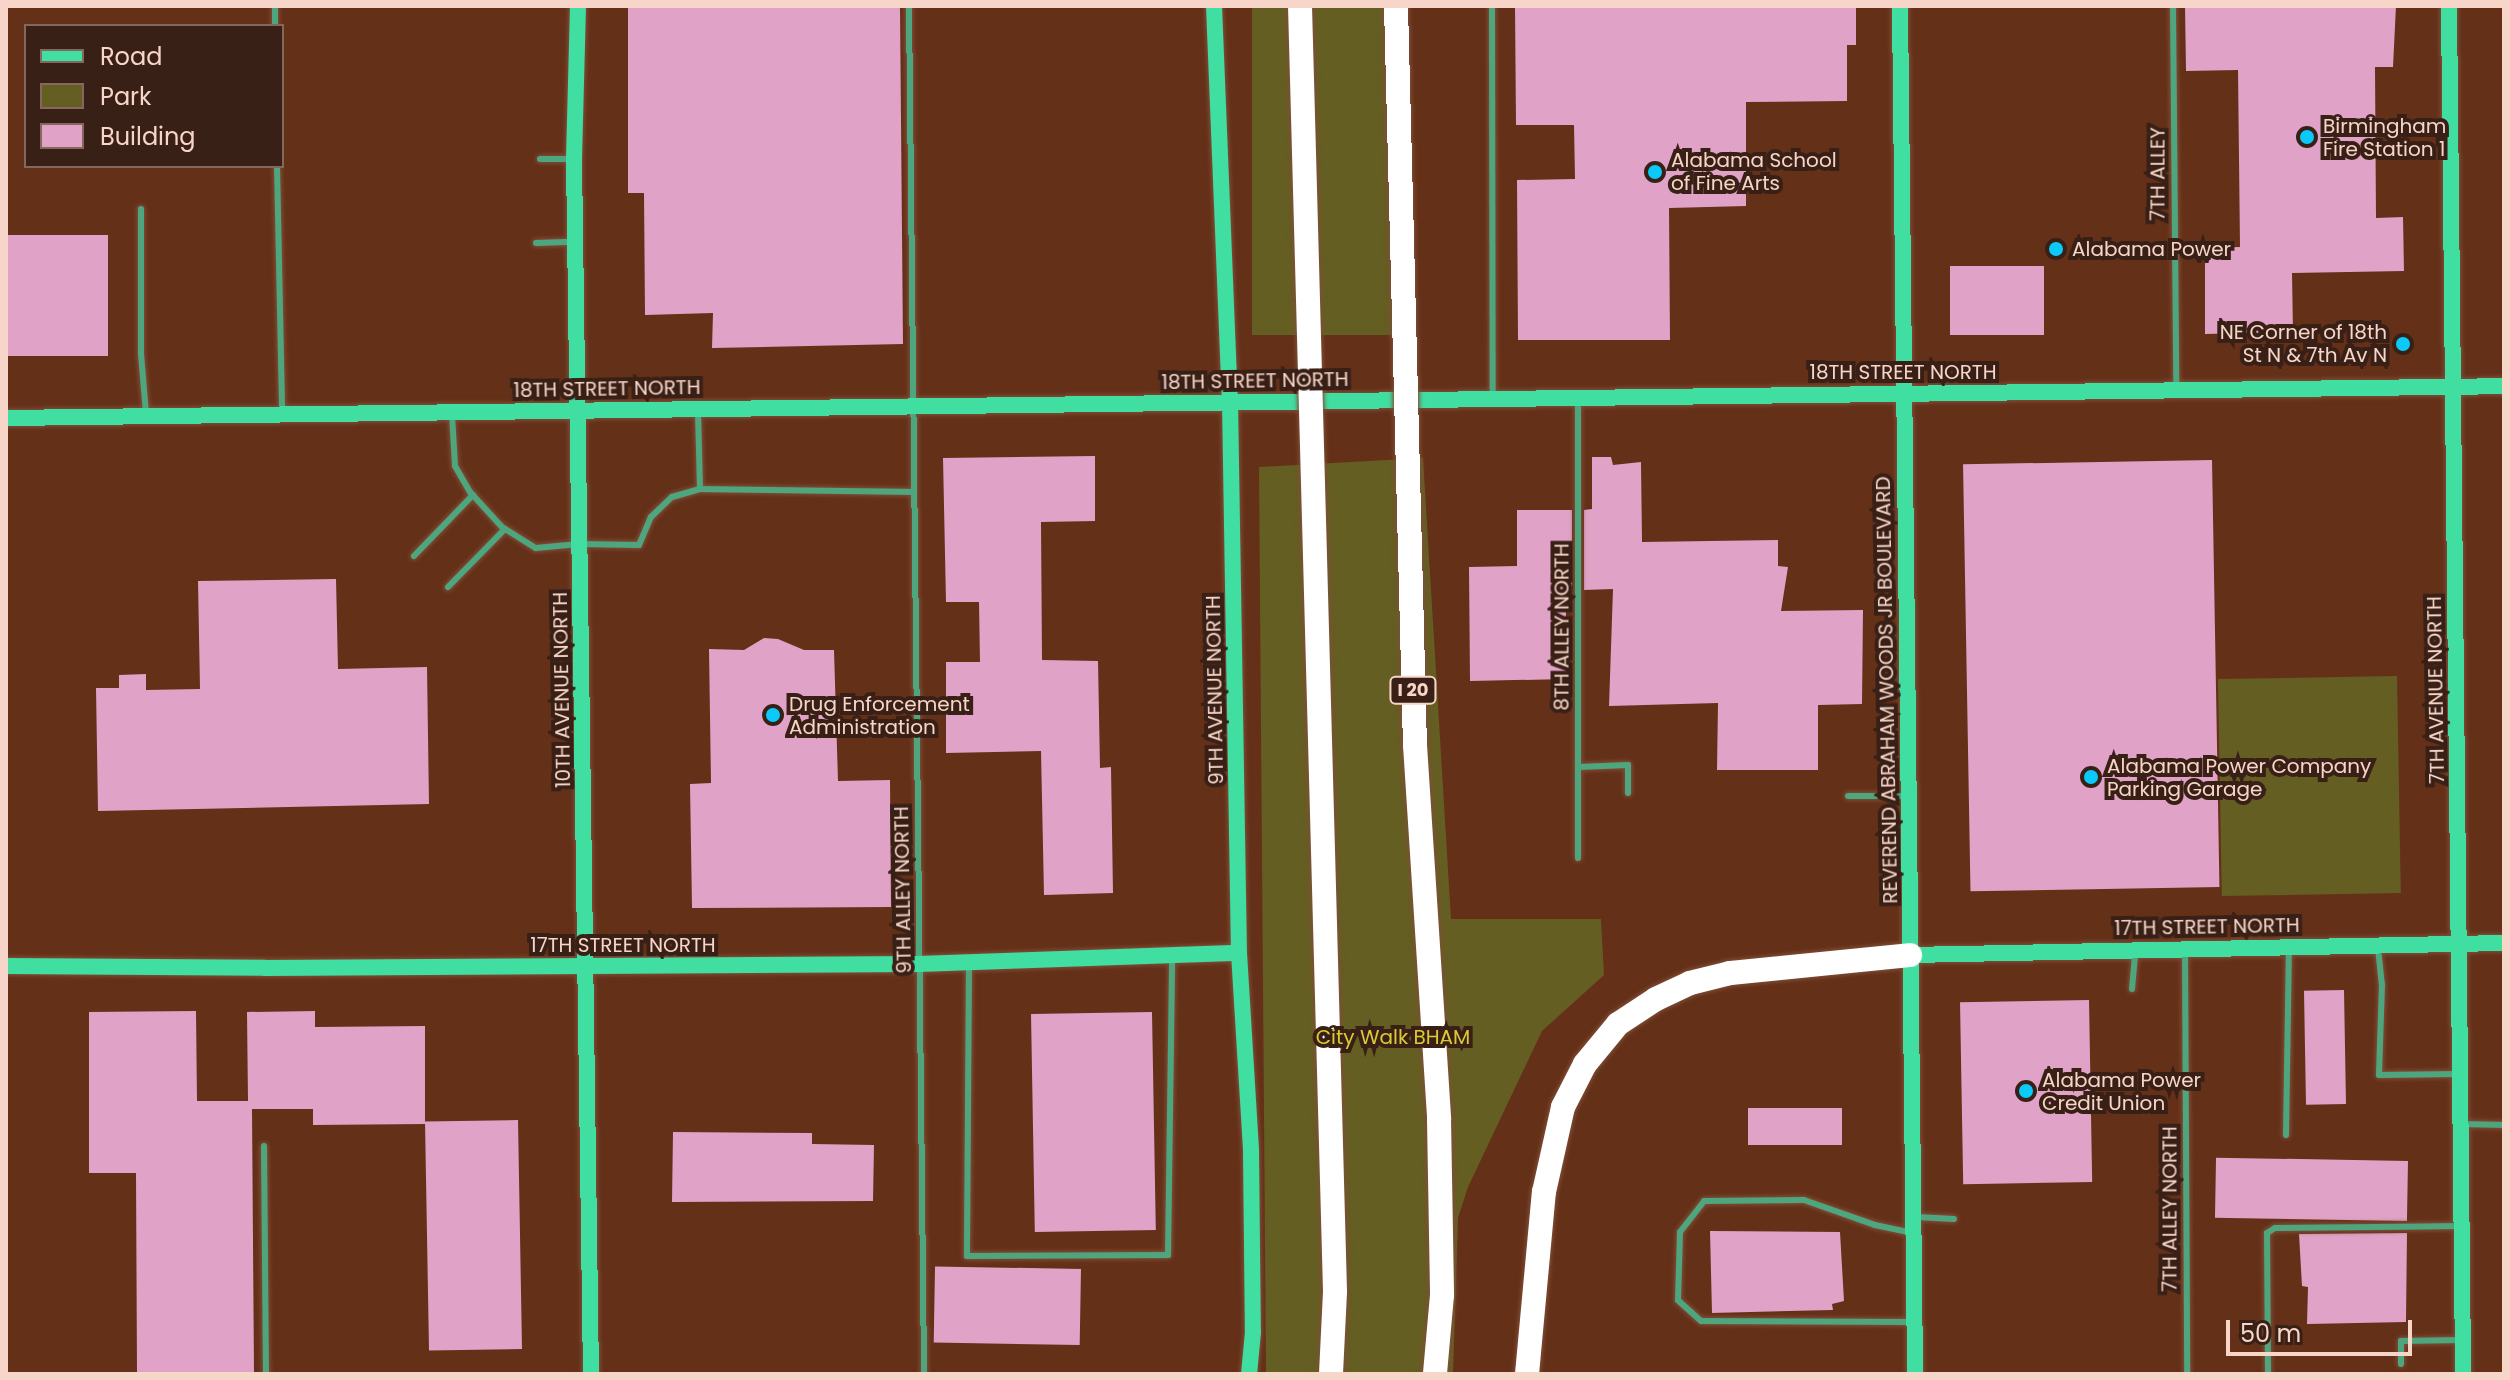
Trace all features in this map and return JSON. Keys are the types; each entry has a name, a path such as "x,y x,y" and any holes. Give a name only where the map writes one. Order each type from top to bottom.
{"highway":[{"path":"1300,6 1335,1292 1331,1374"},
{"name":"I 20","path":"1396,6 1415,745 1439,1119 1442,1295 1435,1374"},
{"path":"1527,1374 1544,1192 1563,1107 1585,1064 1618,1024 1656,999 1690,983 1730,973 1910,955"}],"street":[{"name":"10TH AVENUE NORTH","path":"578,6 574,159 591,1374"},
{"name":"9TH AVENUE NORTH","path":"1214,6 1230,401 1239,953 1251,1151 1253,1332 1249,1374"},
{"name":"REVEREND ABRAHAM WOODS JR BOULEVARD","path":"1900,6 1915,1374"},
{"name":"7TH AVENUE NORTH","path":"2449,6 2463,1374"},
{"name":"18TH STREET NORTH","path":"6,418 1904,391 2504,386"},
{"name":"17TH STREET NORTH","path":"1910,955 2185,947 2504,943"},
{"name":"17TH STREET NORTH","path":"6,966 265,968 919,964 1172,958 1239,953"}],"lane":[{"name":"9TH ALLEY NORTH","path":"909,6 924,1374"},
{"path":"1492,6 1493,397"},
{"name":"7TH ALLEY","path":"2173,6 2176,390"},
{"path":"540,159 574,159"},
{"path":"277,168 282,414"},
{"path":"141,209 141,354 146,416"},
{"path":"536,243 575,241"},
{"name":"8TH ALLEY NORTH","path":"1578,396 1578,858"},
{"path":"698,408 700,489"},
{"path":"452,412 455,466 473,495 505,529 536,548 579,544 639,545 651,517 672,497 700,489 914,492"},
{"path":"414,556 473,495"},
{"path":"448,587 505,529"},
{"path":"1578,767 1628,765 1628,793"},
{"path":"1848,796 1908,796"},
{"path":"2378,944 2382,984 2379,1075 2458,1074"},
{"path":"2286,1135 2289,945"},
{"name":"7TH ALLEY NORTH","path":"2185,947 2187,1374"},
{"path":"2132,989 2136,948"},
{"path":"969,962 967,1256 1168,1255 1172,958"},
{"path":"2460,1124 2504,1125"},
{"path":"264,1146 266,1374"},
{"path":"1914,1322 1701,1321 1678,1300 1680,1232 1704,1201 1804,1200 1875,1225 1913,1225 1954,1219"},
{"path":"2268,1374 2267,1233 2275,1228 2461,1226"},
{"path":"2401,1364 2401,1341 2462,1340"}],"green space":[{"path":"1252,6 1401,6 1401,335 1252,335"},
{"name":"City Walk BHAM","path":"1423,458 1451,919 1601,919 1604,975 1542,1031 1468,1187 1458,1218 1453,1374 1266,1374 1259,467"},
{"path":"2397,676 2401,893 2222,896 2218,679"}],"building":[{"path":"628,6 900,6 903,344 712,348 713,313 645,315 644,193 628,193"},
{"path":"1515,6 1856,6 1856,45 1847,45 1847,101 1746,102 1746,206 1669,208 1670,340 1518,340 1517,180 1575,179 1574,125 1516,125"},
{"path":"2185,6 2396,6 2393,67 2375,67 2376,218 2403,217 2404,271 2292,273 2293,332 2205,334 2205,248 2240,247 2238,70 2186,71"},
{"path":"6,235 108,235 108,356 6,356"},
{"path":"1950,266 2044,266 2044,335 1950,335"},
{"path":"1095,456 1095,521 1041,522 1042,660 1098,661 1100,768 1111,767 1113,893 1044,895 1041,751 946,753 946,662 980,662 979,602 946,602 943,458"},
{"path":"1592,457 1611,457 1613,465 1641,462 1642,542 1778,540 1778,566 1788,567 1781,611 1863,610 1862,704 1818,705 1818,770 1717,770 1718,703 1609,706 1613,589 1584,590 1584,510 1592,509"},
{"name":"Alabama Power Company Parking Garage","path":"2212,460 2219,887 1970,891 1963,464"},
{"path":"1517,510 1572,510 1572,590 1566,590 1566,679 1470,681 1469,567 1517,566"},
{"path":"336,579 338,669 427,667 429,804 98,811 96,688 119,688 119,675 146,674 146,690 200,689 198,581"},
{"name":"Drug Enforcement Administration","path":"764,638 778,639 804,650 834,650 838,781 890,780 891,907 692,908 690,784 711,783 709,649 744,650"},
{"path":"2344,990 2346,1104 2306,1105 2304,991"},
{"name":"Alabama Power Credit Union","path":"2089,1000 2092,1182 1963,1184 1960,1002"},
{"path":"196,1011 197,1101 248,1101 247,1012 315,1011 315,1027 425,1026 425,1124 313,1125 313,1109 252,1109 254,1374 137,1374 136,1173 89,1173 89,1012"},
{"path":"1152,1012 1156,1230 1035,1232 1031,1014"},
{"path":"1748,1108 1842,1108 1842,1145 1748,1145"},
{"path":"518,1120 522,1349 429,1351 425,1122"},
{"path":"673,1132 812,1133 812,1144 874,1145 873,1201 672,1202"},
{"path":"2216,1158 2408,1161 2407,1221 2215,1218"},
{"path":"1710,1231 1840,1232 1844,1301 1832,1304 1833,1310 1712,1313"},
{"path":"2407,1233 2406,1322 2307,1324 2308,1287 2302,1286 2299,1234"},
{"path":"935,1266 1081,1269 1080,1345 934,1342"}],"place":[{"name":"Birmingham Fire Station 1","path":"2307,137"},
{"name":"Alabama School of Fine Arts","path":"1655,172"},
{"name":"Alabama Power","path":"2056,249"},
{"name":"NE Corner of 18th St N & 7th Av N","path":"2403,344"},
{"name":"Drug Enforcement Administration","path":"773,715"},
{"name":"Alabama Power Company Parking Garage","path":"2091,777"},
{"name":"Alabama Power Credit Union","path":"2026,1091"}]}
